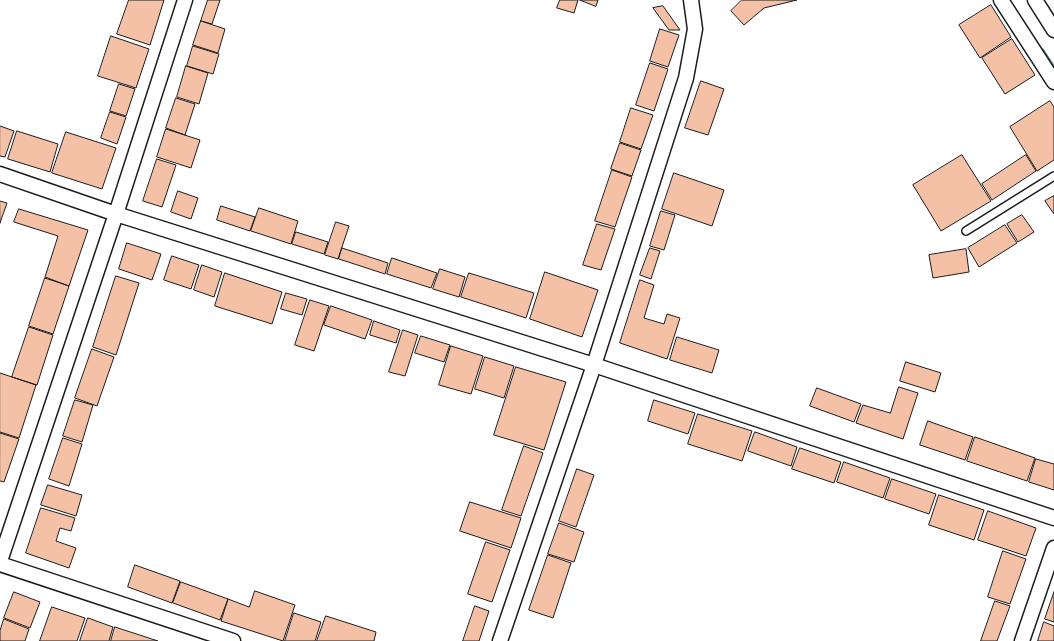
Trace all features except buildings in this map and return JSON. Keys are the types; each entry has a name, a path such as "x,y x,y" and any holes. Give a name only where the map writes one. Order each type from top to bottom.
{"street":[{"path":"0,561 116,214 185,0"},
{"path":"500,641 594,365 686,78 695,30 691,0"},
{"path":"1001,0 1054,82"},
{"path":"1035,0 1054,30"},
{"path":"0,174 116,214 594,365 1054,518"},
{"path":"1022,641 1054,548"},
{"path":"0,564 233,641"}],"lane":[{"path":"966,231 1054,176"}],"waterway":[{"path":"1042,51 1054,69"}]}
